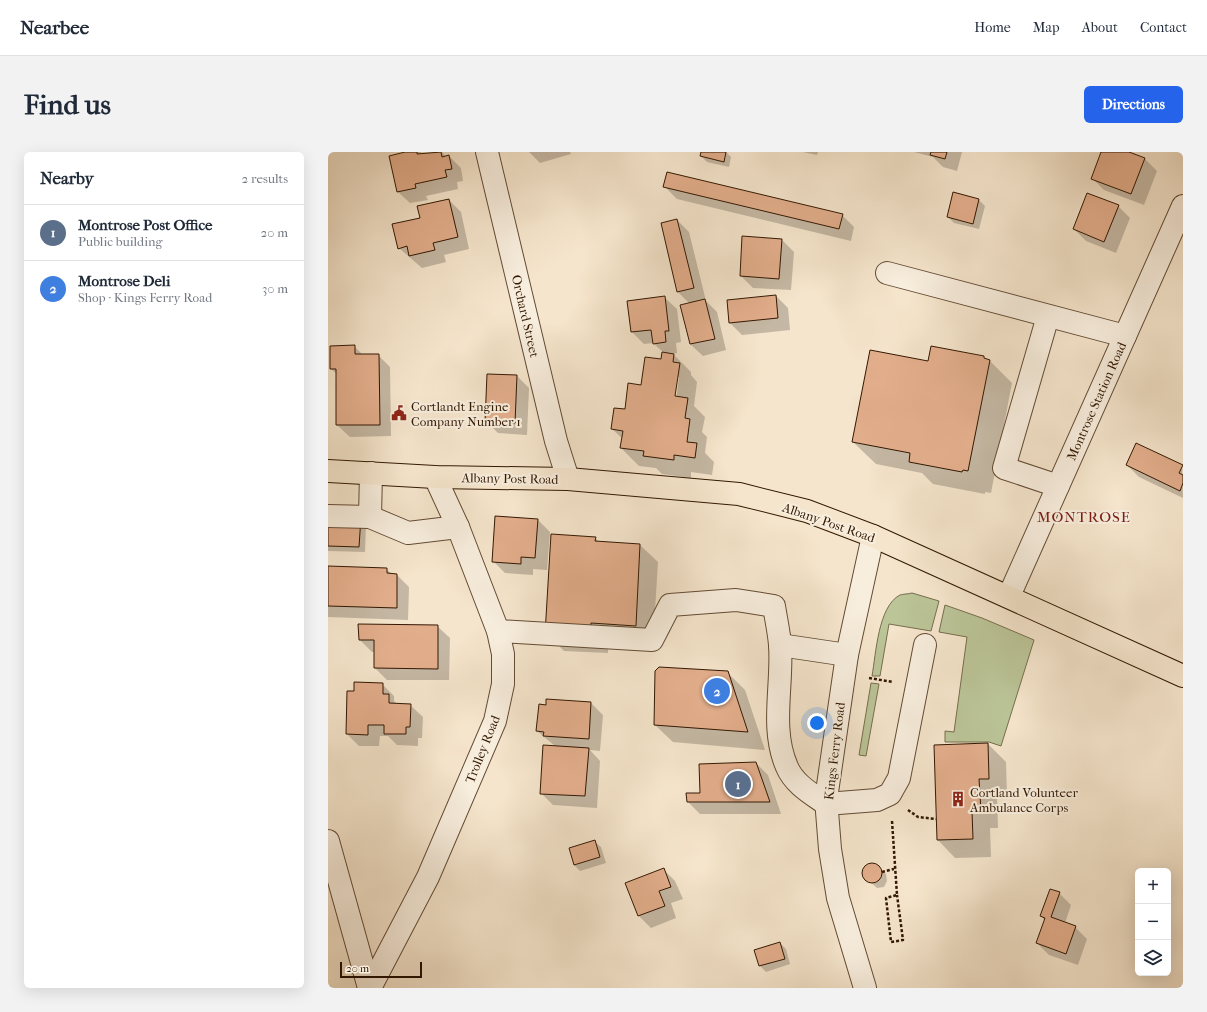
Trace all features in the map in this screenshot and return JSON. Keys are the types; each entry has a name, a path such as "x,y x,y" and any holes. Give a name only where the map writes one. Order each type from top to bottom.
{"main road":[{"name":"Albany Post Road","path":"328,471 371,472 435,477 568,479 739,494 807,511 873,536 1183,676"}],"street":[{"name":"Orchard Street","path":"487,152 556,441 568,479"},
{"name":"Montrose Station Road","path":"1008,596 1183,206"},
{"path":"887,273 1125,336"},
{"path":"1048,316 1004,468 1058,486"},
{"path":"370,517 371,472"},
{"name":"Trolley Road","path":"370,988 428,877 495,721 503,684 503,654 498,631 458,527 435,477"},
{"path":"328,516 370,517 408,533 458,527"},
{"name":"Kings Ferry Road","path":"864,988 838,898 830,849 826,799 847,655 873,536"},
{"path":"498,631 652,640 670,605 736,600 774,606 780,645 778,730 782,751 787,767 792,776 799,784 826,804 876,800 890,794 899,778 925,646"},
{"path":"780,645 847,655"},
{"path":"328,841 370,988"}],"path":[{"path":"893,853 903,940 891,942 886,898 897,895"},
{"path":"882,872 894,869"}],"green space":[{"path":"912,593 939,601 931,631 889,624 880,676 872,676 879,631 887,609 900,595"},
{"path":"945,605 982,618 1034,640 1001,746 989,742 945,742 945,731 954,732 967,637 939,632"},
{"path":"871,683 879,684 866,756 859,755"}],"building":[{"path":"405,152 417,152 417,154 441,152 442,157 449,155 452,169 445,170 447,177 415,184 416,188 397,192 389,156"},
{"path":"701,152 726,152 724,162 700,156"},
{"path":"931,152 947,152 945,159 930,155"},
{"path":"1101,152 1129,152 1145,158 1131,194 1091,179"},
{"path":"667,172 843,214 839,229 663,187"},
{"path":"953,192 979,199 973,224 947,217"},
{"path":"1087,193 1119,205 1104,242 1073,229"},
{"path":"449,199 458,237 433,243 435,250 409,256 407,246 398,249 392,224 420,218 417,206"},
{"path":"677,219 694,288 677,292 661,223"},
{"path":"742,236 782,239 779,279 740,276"},
{"path":"776,295 778,318 729,323 727,300"},
{"path":"665,296 669,331 665,331 666,342 653,344 651,330 631,332 627,301"},
{"path":"705,299 715,339 690,344 680,305"},
{"path":"355,345 355,354 379,354 380,425 336,425 336,369 330,369 330,346"},
{"path":"931,346 984,356 984,358 990,360 968,471 963,470 962,472 909,462 910,453 852,442 870,350 928,361"},
{"path":"662,352 674,354 673,362 680,363 675,396 688,398 685,418 690,419 687,442 697,443 695,458 674,455 674,460 643,456 644,451 620,448 623,431 611,429 614,408 625,409 628,383 641,385 645,357 661,359"},
{"path":"487,374 517,375 515,423 485,422"},
{"path":"1136,443 1183,465 1179,473 1183,475 1183,483 1180,491 1126,465"},
{"path":"328,516 361,517 359,547 328,546"},
{"path":"495,516 538,519 535,558 521,557 521,564 492,562"},
{"path":"551,534 596,537 595,541 640,544 636,626 591,623 590,636 545,634"},
{"path":"328,566 387,568 387,573 397,574 397,608 328,606"},
{"path":"358,624 438,625 438,669 374,668 374,640 359,640"},
{"path":"659,667 728,671 748,732 654,725 655,671"},
{"path":"354,682 383,683 383,694 389,694 389,703 411,704 410,727 406,727 406,734 384,734 384,725 368,725 368,735 346,734 347,691 354,691"},
{"path":"546,699 591,702 589,739 543,736 544,732 536,731 539,704 546,705"},
{"name":"Cortland Volunteer Ambulance Corps","path":"988,743 989,779 979,779 981,811 972,811 973,839 937,840 934,745"},
{"path":"543,745 589,748 585,796 540,794"},
{"path":"756,762 770,802 687,802 686,793 700,793 699,764"},
{"path":"595,840 600,857 574,865 569,848"},
{"path":"872,863 879,866 882,873 879,880 872,883 865,880 862,873 865,866"},
{"path":"664,868 671,887 659,891 665,906 638,916 625,883"},
{"path":"1050,889 1060,892 1051,917 1076,926 1066,954 1036,943 1045,918 1040,916"},
{"path":"780,942 785,959 759,966 754,950"}],"place":[{"name":"Cortlandt Engine Company Number 1","path":"399,413"},
{"name":"Montrose Deli","path":"717,691"},
{"name":"Montrose Post Office","path":"738,784"},
{"name":"Cortland Volunteer Ambulance Corps","path":"958,799"}],"district":[{"name":"MONTROSE","path":"1084,517"}]}
